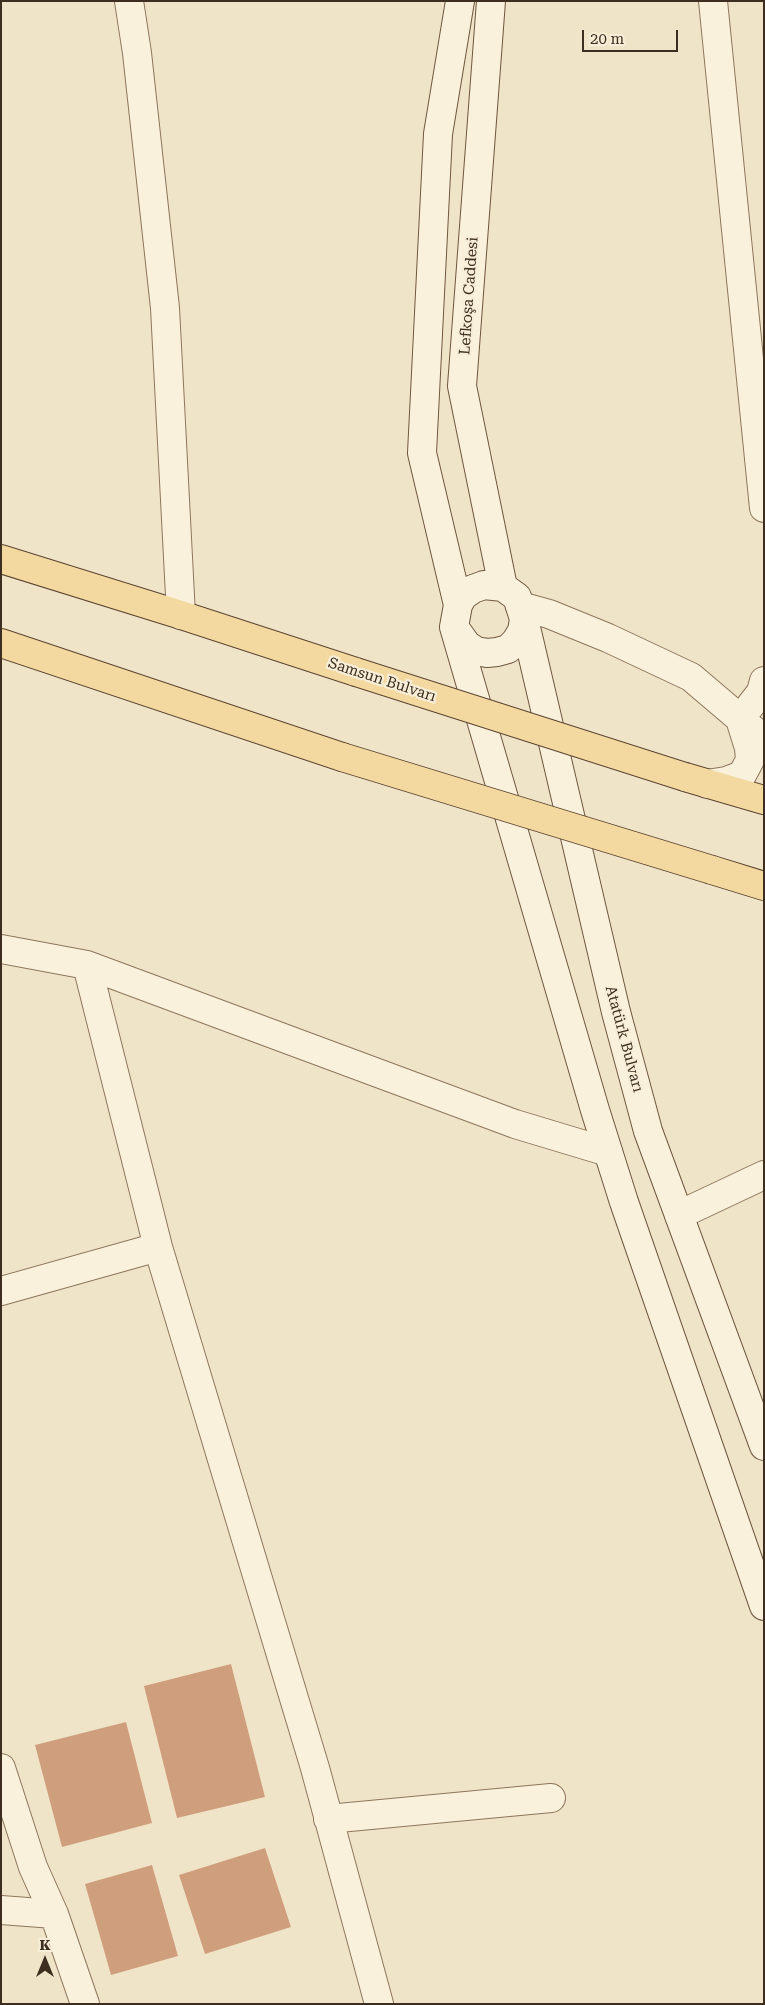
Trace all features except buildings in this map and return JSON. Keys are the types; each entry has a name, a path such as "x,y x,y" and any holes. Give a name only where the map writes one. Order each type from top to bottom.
{"main road":[{"name":"Samsun Bulvarı","path":"1,559 696,781 764,800"},
{"path":"1,643 342,757 764,886"}],"street":[{"path":"129,1 137,53 165,308 181,615"},
{"path":"460,1 438,134 422,453 456,616 608,1152 764,1606"},
{"name":"Lefkoşa Caddesi","path":"491,1 462,386 516,604"},
{"path":"713,1 764,508"},
{"path":"516,604 522,631 508,649 487,654 476,651 467,645 456,616 463,596 473,588 484,585 516,604 549,614 608,638 691,677 764,739"},
{"name":"Atatürk Bulvarı","path":"516,604 616,1012 648,1130 763,1444"},
{"path":"740,719 761,692 764,681"},
{"path":"696,781 726,781 742,775 750,760 749,748 740,719"},
{"path":"1,949 87,965 515,1124 608,1152"},
{"path":"87,965 158,1246 328,1819 379,2004"},
{"path":"679,1215 764,1175"},
{"path":"1,1291 158,1246"},
{"path":"1,1768 33,1867 54,1914 85,2004"},
{"path":"328,1819 551,1798"},
{"path":"1,1910 54,1914"}]}
